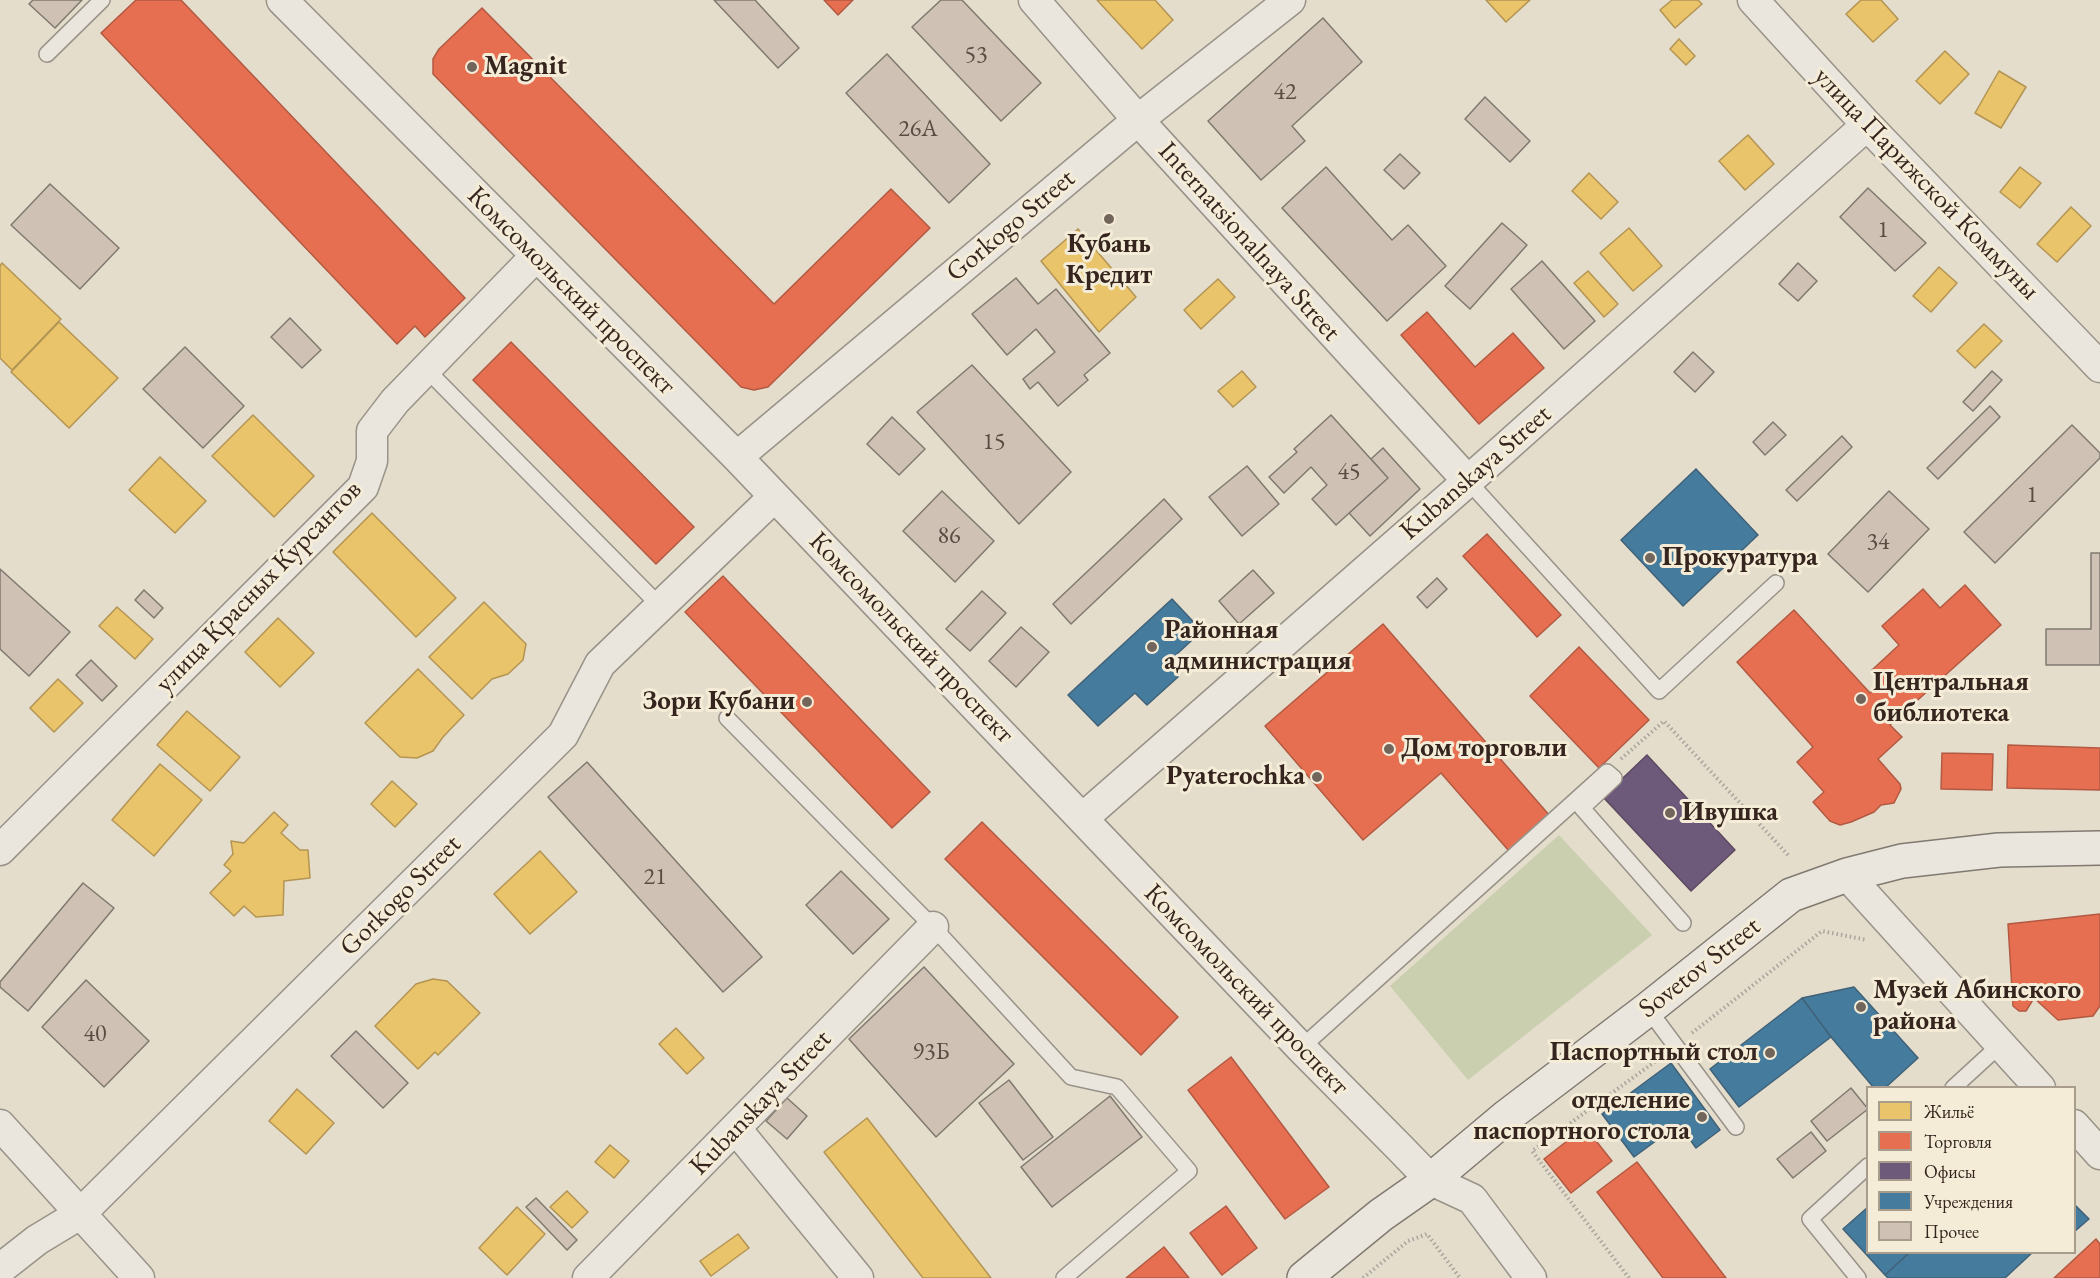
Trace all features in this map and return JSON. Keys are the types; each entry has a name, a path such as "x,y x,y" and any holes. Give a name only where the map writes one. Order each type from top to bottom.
{"main road":[{"name":"Sovetov Street","path":"1304,1278 1381,1215 1431,1180 1506,1117 1648,1009 1791,895 1847,875 1902,861 1999,850 2100,848"}],"street":[{"name":"Комсомольский проспект","path":"282,0 737,457 1301,1048 1431,1180 1472,1198 1531,1278"},
{"name":"Internatsionalnaya Street","path":"1034,0 1138,120 1468,481"},
{"name":"Gorkogo Street","path":"737,457 1138,120 1290,0"},
{"name":"улица Парижской Коммуны","path":"1753,0 1867,125 2100,367"},
{"name":"Kubanskaya Street","path":"1083,818 1468,481 1867,125"},
{"name":"улица Красных Курсантов","path":"0,850 363,487 372,461 372,431 394,401 536,256"},
{"name":"Gorkogo Street","path":"0,1269 37,1240 80,1214 563,735 600,664 774,497"},
{"path":"1847,875 2038,1086"},
{"name":"Kubanskaya Street","path":"588,1278 933,927"},
{"path":"0,1125 139,1278"},
{"path":"2076,1127 2100,1154"},
{"path":"736,1129 858,1278"}],"lane":[{"path":"47,54 102,0"},
{"path":"426,369 661,607"},
{"path":"1468,481 1659,691 1776,583"},
{"path":"728,718 933,927 1071,1077 1117,1087 1189,1171 1064,1278"},
{"path":"1301,1048 1607,772 1614,778 1582,808 1683,923"},
{"path":"1648,1009 1736,1127"},
{"path":"1955,1086 2001,1044"},
{"path":"1858,1278 1810,1219 1866,1168"}],"path":[{"path":"1607,772 1664,721 1788,855"},
{"path":"1629,1278 1532,1151 1675,1046 1822,931 1877,942"},
{"path":"1363,1278 1408,1240 1427,1234 1460,1278"}],"green space":[{"path":"1559,835 1652,935 1468,1080 1390,986"}],"building: Жильё":[{"path":"1097,0 1155,0 1173,20 1142,49"},
{"path":"1486,0 1530,0 1506,22"},
{"path":"1672,0 1698,0 1702,4 1675,28 1660,10"},
{"path":"1861,0 1881,0 1898,19 1873,42 1846,14"},
{"path":"1679,39 1695,56 1686,65 1670,49"},
{"path":"1945,51 1969,74 1940,104 1916,81"},
{"path":"1999,71 2026,87 2001,128 1975,113"},
{"path":"1748,135 1774,164 1745,190 1719,161"},
{"path":"2020,167 2041,183 2020,208 2000,192"},
{"path":"1589,173 1618,202 1601,219 1572,191"},
{"path":"2071,207 2091,226 2057,262 2037,244"},
{"path":"1629,228 1662,266 1633,291 1600,253"},
{"path":"1078,229 1136,297 1099,332 1041,261"},
{"path":"2,263 61,319 12,370 0,358 0,266"},
{"path":"1939,267 1957,283 1931,312 1913,296"},
{"path":"1588,271 1618,304 1604,317 1574,283"},
{"path":"1218,279 1235,297 1201,329 1184,310"},
{"path":"59,322 118,378 69,428 11,372"},
{"path":"1984,324 2002,341 1975,368 1957,351"},
{"path":"1242,371 1256,387 1233,407 1218,391"},
{"path":"253,415 314,476 274,517 212,456"},
{"path":"160,457 206,501 175,533 129,490"},
{"path":"372,513 456,598 416,637 333,552"},
{"path":"484,602 526,644 523,660 508,674 492,679 472,699 429,657"},
{"path":"117,607 153,639 135,659 99,626"},
{"path":"278,618 314,653 280,687 245,652"},
{"path":"418,669 464,715 433,751 417,758 400,757 365,723"},
{"path":"58,679 83,703 54,732 30,708"},
{"path":"187,711 240,757 210,791 157,745"},
{"path":"160,764 202,800 154,856 112,820"},
{"path":"392,781 417,804 395,827 371,804"},
{"path":"274,812 288,825 281,833 300,850 308,850 310,878 284,881 283,915 256,917 244,906 234,916 210,893 231,871 224,865 233,854 231,841 244,843"},
{"path":"540,851 577,892 530,934 494,894"},
{"path":"433,979 447,981 480,1013 438,1055 435,1052 418,1069 375,1026 416,984"},
{"path":"676,1028 704,1058 687,1074 659,1044"},
{"path":"297,1089 334,1123 306,1154 269,1121"},
{"path":"867,1118 991,1278 923,1278 824,1152"},
{"path":"610,1145 629,1161 614,1178 595,1162"},
{"path":"567,1191 588,1212 572,1228 550,1207"},
{"path":"517,1207 545,1234 507,1275 479,1248"},
{"path":"738,1234 749,1248 711,1276 700,1261"}],"building: Торговля":[{"path":"136,0 181,0 465,298 425,337 415,326 397,344 101,33"},
{"path":"824,0 853,0 838,15"},
{"path":"482,8 774,304 891,189 930,228 768,387 754,390 741,387 433,74 433,59 439,49"},
{"path":"1427,312 1475,367 1513,333 1544,368 1479,424 1401,335"},
{"path":"511,342 694,527 656,564 473,380"},
{"path":"1487,534 1561,615 1537,637 1463,556"},
{"name":"Зори Кубани","path":"723,576 930,792 892,828 685,612"},
{"path":"1965,585 2001,625 1890,725 1902,737 1878,759 1900,784 1901,789 1894,803 1881,805 1874,812 1851,822 1840,825 1830,821 1813,802 1824,792 1797,762 1813,747 1737,662 1794,610 1870,693 1883,681 1872,670 1899,645 1882,626 1923,589 1940,608"},
{"name":"Дом торговли","path":"1383,624 1550,816 1509,851 1441,773 1363,840 1265,726"},
{"path":"1579,647 1649,720 1599,768 1530,696"},
{"path":"2008,745 2100,748 2100,790 2007,788"},
{"path":"1942,753 1993,754 1992,790 1941,789"},
{"path":"982,822 1178,1017 1141,1055 945,859"},
{"path":"2100,914 2100,1006 2093,1016 2058,1020 2034,998 2026,1011 2019,1011 2013,1006 2008,924"},
{"path":"1231,1057 1329,1187 1285,1219 1188,1090"},
{"path":"1585,1127 1612,1161 1571,1193 1544,1159"},
{"path":"1637,1162 1726,1278 1663,1278 1597,1192"},
{"path":"1226,1206 1257,1248 1222,1275 1190,1233"},
{"path":"2096,1239 2100,1244 2100,1278 2054,1278"},
{"path":"1164,1247 1189,1278 1126,1278"}],"building: Офисы":[{"path":"1647,755 1735,850 1691,891 1603,797"}],"building: Учреждения":[{"path":"1696,469 1758,535 1683,606 1621,540"},
{"name":"Районная администрация","path":"1172,599 1202,631 1166,664 1178,677 1147,705 1135,693 1098,726 1068,695"},
{"path":"1854,987 1918,1058 1887,1086 1872,1086 1802,998"},
{"name":"Паспортный стол","path":"1802,998 1831,1037 1739,1107 1710,1069"},
{"path":"1671,1063 1720,1130 1696,1148 1679,1124 1634,1157 1602,1114"},
{"path":"2076,1206 2089,1219 2076,1230"},
{"path":"1866,1209 1866,1254 1908,1254 1885,1275 1843,1229"},
{"path":"1908,1254 2031,1254 2005,1278 1888,1278 1885,1275"}],"building: Прочее":[{"path":"33,0 82,0 55,28 29,4"},
{"path":"714,0 755,0 799,48 778,68"},
{"path":"941,0 962,0 1041,83 1001,121 912,27"},
{"path":"1323,18 1362,62 1292,126 1305,141 1261,180 1208,121"},
{"path":"887,54 990,164 949,203 846,93"},
{"path":"1485,97 1530,141 1510,162 1465,119"},
{"path":"1400,154 1420,173 1404,189 1384,170"},
{"path":"1326,167 1392,240 1408,225 1446,266 1387,321 1282,208"},
{"path":"50,184 119,248 80,289 11,225"},
{"path":"1868,188 1926,243 1895,271 1840,217"},
{"path":"1502,223 1527,245 1470,309 1445,286"},
{"path":"1542,261 1595,321 1564,349 1511,289"},
{"path":"1798,263 1817,281 1798,301 1779,284"},
{"path":"1016,278 1038,304 1056,289 1110,353 1084,375 1088,380 1058,406 1038,382 1030,389 1023,379 1055,352 1036,329 1007,355 972,314"},
{"path":"290,318 321,350 302,368 271,337"},
{"path":"185,347 244,406 203,448 143,389"},
{"path":"1693,352 1714,372 1695,392 1674,372"},
{"path":"972,365 1071,472 1019,524 917,412"},
{"path":"1992,371 2002,380 1973,411 1963,402"},
{"path":"1990,406 2000,417 1938,479 1927,468"},
{"path":"1331,415 1388,478 1336,525 1312,499 1327,485 1311,467 1284,493 1269,477 1297,452 1294,449"},
{"path":"892,417 925,449 899,475 867,444"},
{"path":"1773,422 1786,435 1765,455 1753,442"},
{"path":"2072,425 2100,453 2100,458 1995,563 1964,532"},
{"path":"1842,436 1852,447 1797,501 1786,490"},
{"path":"1383,448 1420,489 1370,536 1349,513 1388,478 1371,459"},
{"path":"1247,466 1279,504 1242,536 1209,497"},
{"path":"942,491 994,541 955,582 903,531"},
{"path":"1889,491 1929,529 1868,592 1828,554"},
{"path":"1164,499 1182,519 1071,624 1053,604"},
{"path":"2091,553 2100,553 2100,665 2046,665 2046,629 2091,629"},
{"path":"0,569 70,632 29,676 0,649"},
{"path":"1253,570 1274,593 1239,624 1219,601"},
{"path":"1437,578 1447,589 1427,608 1417,597"},
{"path":"144,590 163,608 154,618 135,600"},
{"path":"982,591 1006,613 970,651 946,629"},
{"path":"1021,627 1049,652 1016,687 989,661"},
{"path":"91,660 117,686 102,701 76,675"},
{"path":"587,762 762,957 723,992 548,797"},
{"path":"841,871 889,919 853,954 806,905"},
{"path":"83,883 114,908 28,1011 0,987 0,982"},
{"path":"924,967 1014,1064 936,1137 849,1039"},
{"path":"86,980 149,1041 104,1087 42,1027"},
{"path":"356,1031 408,1083 383,1108 331,1056"},
{"path":"1009,1080 1053,1137 1023,1160 979,1103"},
{"path":"1851,1088 1866,1107 1866,1111 1827,1141 1811,1121"},
{"path":"1110,1096 1142,1137 1052,1207 1021,1167"},
{"path":"787,1098 807,1116 787,1139 766,1121"},
{"path":"1811,1132 1826,1151 1793,1178 1777,1159"},
{"path":"536,1198 577,1240 567,1250 526,1207"}],"place":[{"name":"Magnit","path":"472,67"},
{"name":"Кубань Кредит","path":"1109,219"},
{"name":"Прокуратура","path":"1650,558"},
{"name":"Районная администрация","path":"1152,647"},
{"name":"Центральная библиотека","path":"1861,699"},
{"name":"Зори Кубани","path":"807,702"},
{"name":"Дом торговли","path":"1389,749"},
{"name":"Pyaterochka","path":"1317,777"},
{"name":"Ивушка","path":"1670,813"},
{"name":"Музей Абинского района","path":"1861,1007"},
{"name":"Паспортный стол","path":"1770,1053"},
{"name":"отделение паспортного стола","path":"1702,1117"}]}
